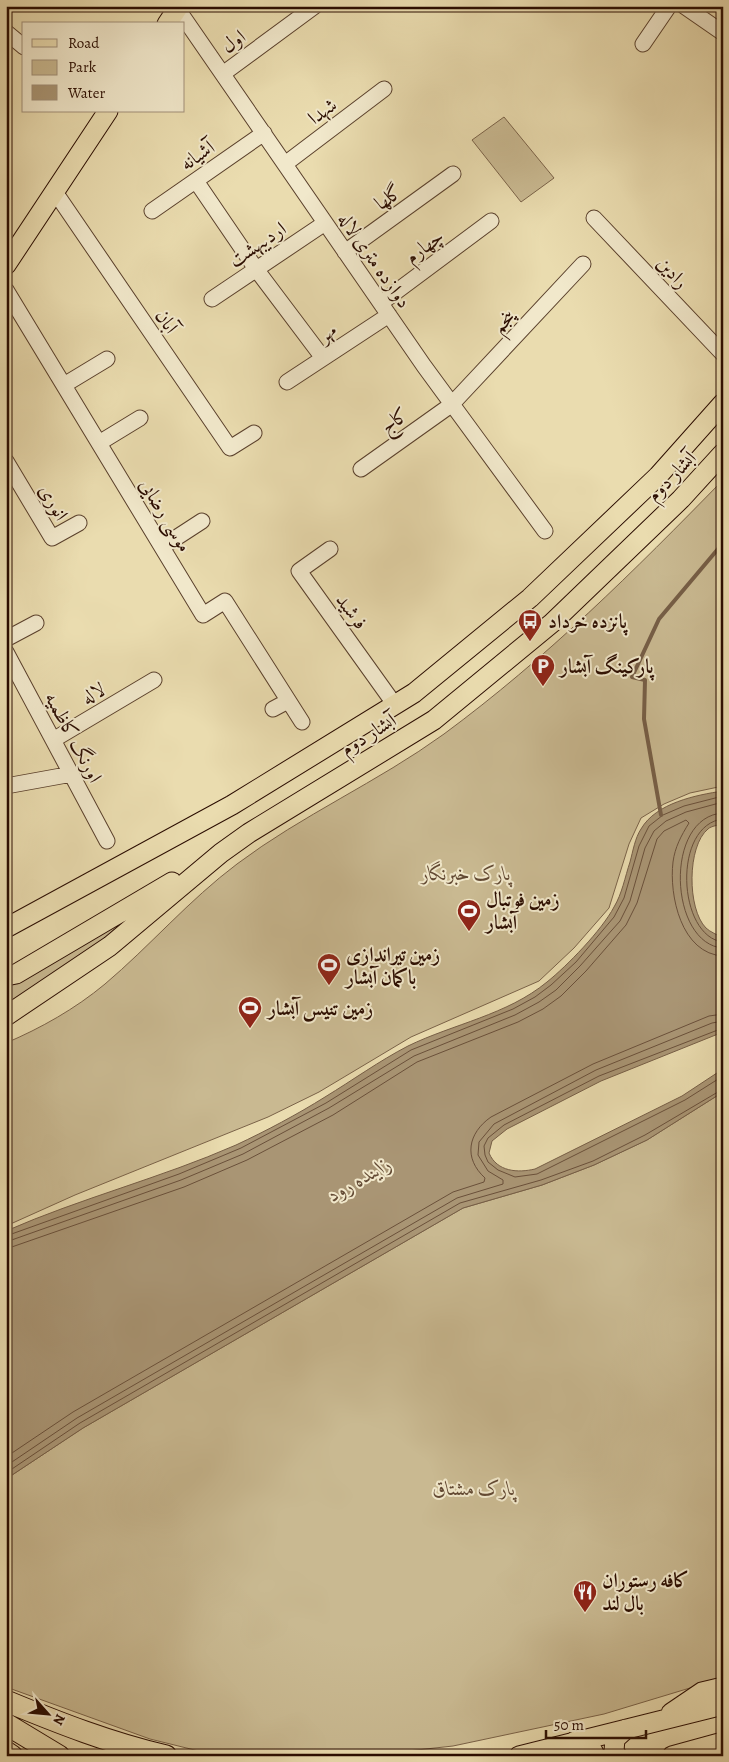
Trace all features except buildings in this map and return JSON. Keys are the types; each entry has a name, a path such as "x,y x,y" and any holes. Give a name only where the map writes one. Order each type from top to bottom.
{"highway":[{"path":"6,1701 79,1731 128,1747 166,1756"},
{"path":"6,1724 59,1756"},
{"path":"6,1752 12,1756"}],"main road":[{"path":"168,22 178,7"},
{"path":"6,265 55,192 104,113"},
{"name":"آبشار دوم","path":"9,928 232,805 414,693 530,598 658,476 723,403"},
{"name":"آبشار دوم","path":"6,1016 110,946 221,853 434,720 552,623 681,499 723,454"},
{"path":"6,976 16,974 221,853"},
{"path":"662,1720 702,1692 723,1687"},
{"path":"519,1756 723,1705"},
{"path":"617,1756 614,1751 615,1739 626,1728"},
{"path":"575,1741 585,1743 593,1750 595,1756"},
{"path":"672,1756 723,1742"}],"street":[{"name":"اول","path":"224,73 315,6"},
{"path":"643,44 669,6"},
{"path":"684,6 700,11 723,33"},
{"name":"دوازده متری لاله","path":"178,7 451,405 545,531"},
{"path":"7,35 22,46"},
{"name":"شهدا","path":"285,164 384,89"},
{"name":"آشیانه","path":"152,211 264,133"},
{"name":"گلها","path":"346,252 453,174"},
{"path":"196,181 256,269 324,358"},
{"name":"آبان","path":"55,192 230,448 254,433"},
{"name":"رادین","path":"594,218 723,354"},
{"name":"چهارم","path":"385,309 491,221"},
{"name":"اردیبهشت","path":"212,299 325,223"},
{"name":"پنجم","path":"451,405 583,264"},
{"name":"موسی رضایی","path":"6,290 203,615 225,601 302,722"},
{"name":"مهر","path":"287,382 324,358 385,309"},
{"path":"64,385 107,359"},
{"name":"کاج","path":"361,469 451,405"},
{"path":"99,443 140,418"},
{"name":"انوری","path":"6,461 52,538 79,523"},
{"path":"162,547 202,521"},
{"name":"فرشید","path":"330,549 299,571 395,705"},
{"path":"6,639 36,622"},
{"name":"اورنگ کاظمیه","path":"6,652 107,840"},
{"name":"لاله","path":"53,740 154,680"},
{"path":"273,709 288,701"},
{"path":"6,786 72,774"}],"green space":[{"path":"504,117 554,178 521,202 472,140"},
{"name":"پارک خبرنگار","path":"723,480 723,786 690,793 664,804 641,818 629,844 609,908 574,948 539,981 411,1037 319,1092 268,1117 75,1195 6,1226 6,1043 57,1017 94,993 219,878 262,846 393,768 444,734 482,705 589,613"},
{"path":"138,907 86,956 6,1008 6,983"},
{"name":"پارک مشتاق","path":"723,1092 723,1678 604,1714 453,1746 362,1756 219,1756 150,1739 6,1687 6,1479 83,1428 463,1208 542,1185 594,1165 647,1140"}],"water":[{"name":"زاینده رود","path":"723,791 723,824 709,828 701,837 696,849 692,878 695,907 700,919 706,928 723,938 723,1032 601,1081 507,1129 492,1141 489,1153 497,1164 509,1170 535,1169 682,1096 723,1069 723,1092 647,1140 594,1165 542,1185 463,1208 83,1428 6,1479 6,1231 63,1208 179,1168 236,1145 304,1110 408,1046 515,1003 547,982 593,937 617,902 637,836 648,820 656,813 677,802"}],"waterway":[{"path":"661,815 644,719 645,680 632,677 659,619 723,543"}],"place":[{"name":"پانزده خرداد","path":"530,642"},
{"name":"پارکینگ آبشار","path":"543,687"},
{"name":"زمین فوتبال آبشار","path":"469,932"},
{"name":"زمین تیراندازی باکمان آبشار","path":"329,986"},
{"name":"زمین تنیس آبشار","path":"250,1029"},
{"name":"کافه رستوران بال لند","path":"585,1613"}]}
